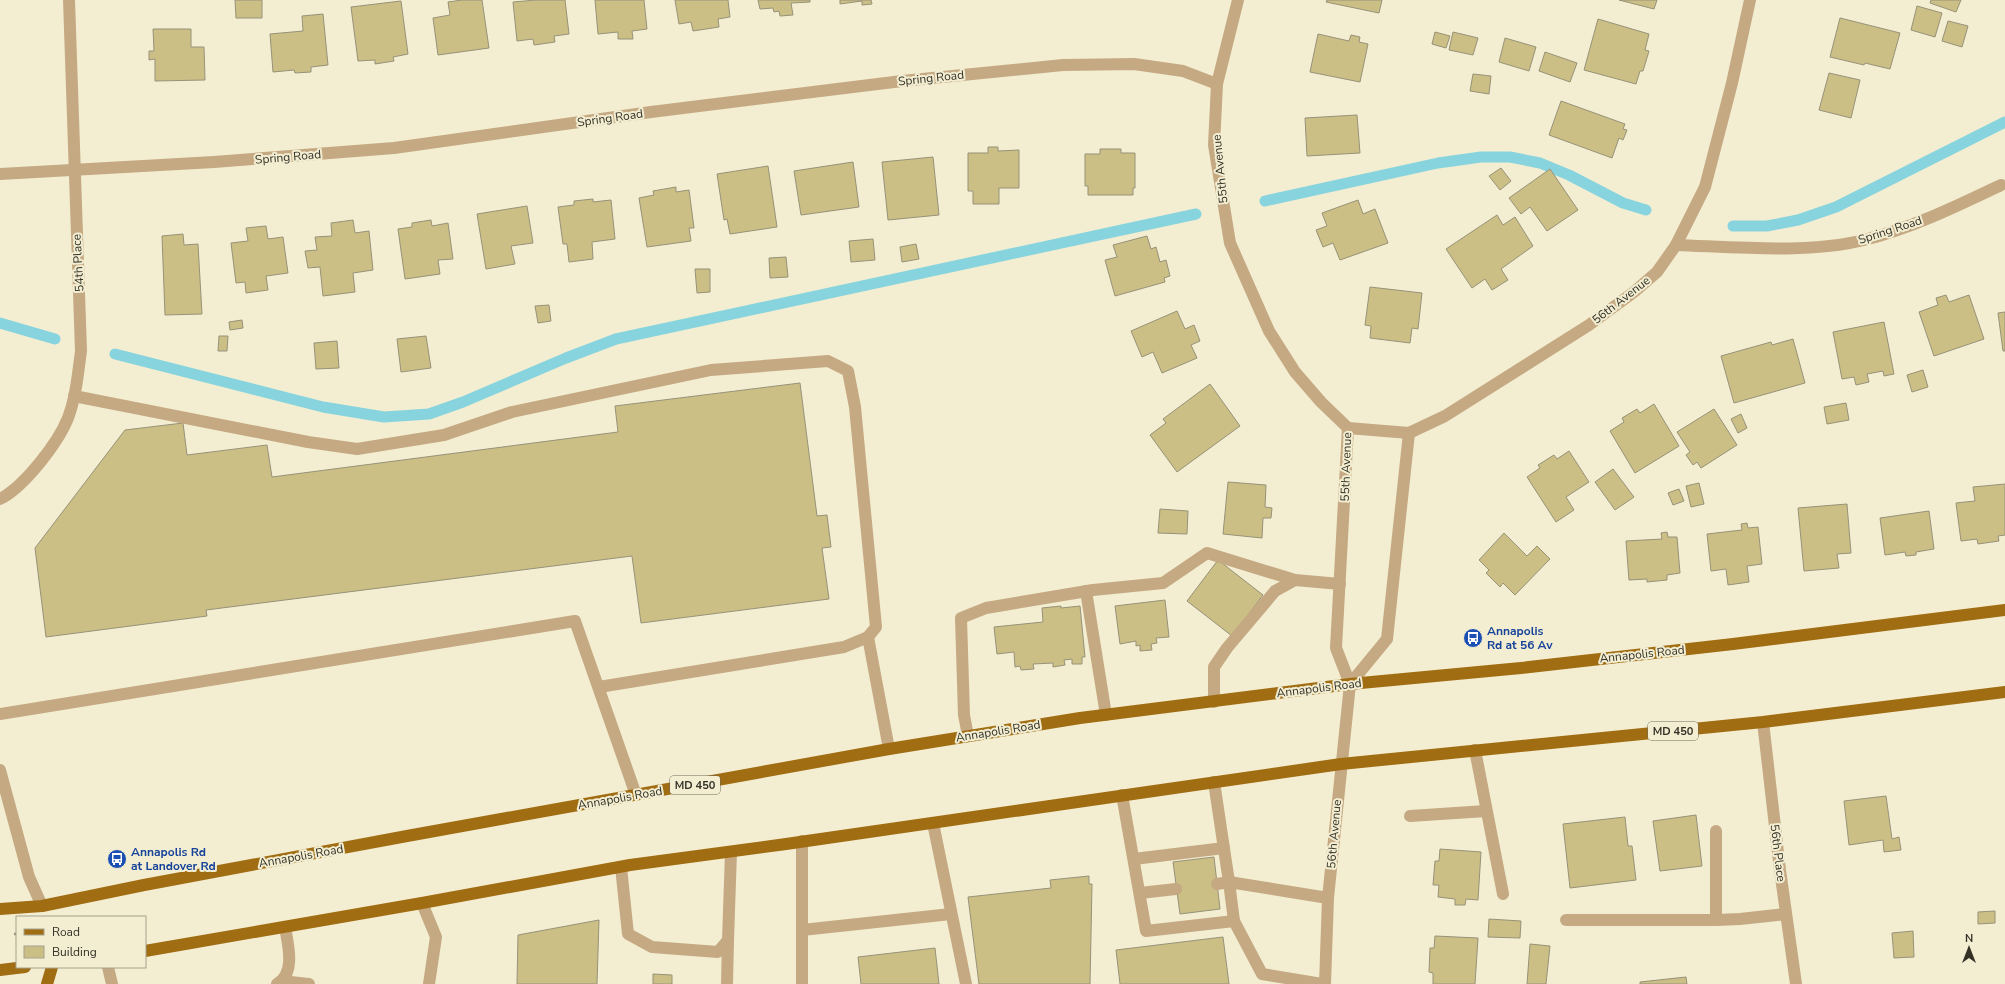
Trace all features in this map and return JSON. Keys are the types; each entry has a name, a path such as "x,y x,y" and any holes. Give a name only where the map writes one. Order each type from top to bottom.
{"main road":[{"name":"Annapolis Road","path":"0,909 42,906 160,882 889,749 1106,715 1350,684 1529,667 1717,646 2005,610"},
{"name":"MD 450","path":"146,951 422,904 621,867 1341,764 1763,722 2005,692"},
{"path":"0,970 17,968"},
{"path":"47,984 52,968"}],"street":[{"name":"54th Place","path":"0,499 10,494 45,458 68,418 74,396 81,351 69,0"},
{"name":"55th Avenue","path":"1238,0 1217,84 1214,145 1230,243 1269,331 1295,372 1321,402 1348,428 1336,648 1350,684"},
{"name":"56th Avenue","path":"1348,428 1409,433 1445,416 1589,325 1634,292 1657,272 1676,245 1706,186 1732,83 1750,0"},
{"name":"Spring Road","path":"0,174 76,171 214,162 394,148 651,112 902,81 1062,66 1134,64 1183,71 1217,84"},
{"name":"Spring Road","path":"1676,245 1727,247 1816,247 1863,240 1905,227 2001,185"},
{"path":"74,396 308,442 357,449 444,435 512,412 711,370 828,361 848,371 855,407 876,627 868,637 844,647 598,687"},
{"path":"1350,684 1387,640 1409,433"},
{"path":"968,736 964,715 961,618 986,608 1086,591 1163,583 1207,553 1294,580 1340,584"},
{"path":"1214,702 1214,667 1227,648 1275,591 1294,580"},
{"path":"1086,591 1106,715"},
{"path":"0,714 576,621 636,795"},
{"path":"868,637 889,749"},
{"name":"56th Avenue","path":"1323,984 1328,898 1350,684"},
{"name":"56th Place","path":"1763,722 1796,984"},
{"path":"1475,750 1502,894"},
{"path":"0,770 29,878 42,906"},
{"path":"1214,782 1234,921 1262,974 1323,984"},
{"path":"1122,795 1146,931 1234,921"},
{"path":"1410,816 1486,811"},
{"path":"933,823 966,984"},
{"path":"1716,831 1716,920"},
{"path":"802,842 802,984"},
{"path":"1134,859 1224,848"},
{"path":"727,984 731,852"},
{"path":"621,867 628,934 652,947 718,952 728,940"},
{"path":"1217,884 1229,882 1328,898"},
{"path":"1140,893 1176,889"},
{"path":"422,904 436,936 429,984"},
{"path":"802,930 951,914"},
{"path":"1566,920 1716,920 1786,914"},
{"path":"285,927 290,961 279,983 308,984"},
{"path":"108,968 112,984"}],"building":[{"path":"235,0 262,0 262,18 236,18"},
{"path":"482,0 489,48 438,55 433,18 450,15 448,2"},
{"path":"565,0 569,34 554,36 555,42 534,45 533,39 517,41 513,2"},
{"path":"595,0 644,0 647,29 632,31 633,39 618,39 618,32 598,34"},
{"path":"675,0 728,0 730,17 718,19 719,27 693,31 691,22 679,24"},
{"path":"758,0 810,0 810,2 791,3 793,15 780,16 779,11 774,12 773,8 760,9"},
{"path":"840,0 871,0 872,4 862,5 862,1 840,4"},
{"path":"1327,0 1382,0 1379,13 1326,2"},
{"path":"1619,0 1657,0 1654,9"},
{"path":"1931,0 1961,0 1956,12 1930,3"},
{"path":"401,1 408,54 393,57 394,61 375,64 375,60 358,61 351,7"},
{"path":"1917,6 1942,13 1935,37 1911,30"},
{"path":"323,14 328,65 311,67 311,72 295,73 294,70 273,72 270,34 303,31 302,16"},
{"path":"1840,18 1900,33 1890,69 1830,57"},
{"path":"1598,19 1649,34 1645,50 1649,51 1643,71 1640,71 1636,84 1584,70"},
{"path":"1948,21 1968,26 1962,47 1942,41"},
{"path":"153,29 191,29 191,47 204,47 205,80 155,81 155,59 149,60 149,51 154,51"},
{"path":"1435,32 1450,36 1446,48 1432,44"},
{"path":"1453,32 1478,38 1473,55 1449,50"},
{"path":"1318,34 1349,41 1351,35 1360,37 1359,42 1368,44 1360,82 1310,72"},
{"path":"1505,38 1536,47 1529,71 1499,62"},
{"path":"1545,52 1577,63 1570,82 1539,71"},
{"path":"1829,73 1860,80 1851,118 1819,110"},
{"path":"1473,74 1491,76 1489,94 1470,91"},
{"path":"1561,101 1625,124 1623,129 1627,130 1623,140 1619,138 1612,158 1549,135"},
{"path":"1357,115 1360,153 1307,156 1305,118"},
{"path":"988,147 998,147 998,151 1019,150 1019,188 999,188 999,204 973,204 973,191 968,191 968,153 988,153"},
{"path":"1100,149 1121,149 1121,153 1135,153 1135,188 1133,188 1133,195 1088,195 1088,186 1085,186 1085,154 1100,154"},
{"path":"933,157 939,215 888,220 882,162"},
{"path":"853,162 859,207 801,215 794,171"},
{"path":"768,166 777,227 730,234 727,219 724,220 717,174"},
{"path":"1501,168 1511,181 1500,190 1489,176"},
{"path":"1550,169 1578,210 1547,231 1530,207 1521,214 1509,198"},
{"path":"676,187 676,192 689,190 694,228 689,228 691,241 647,247 639,198 654,195 653,191"},
{"path":"593,199 593,202 611,200 615,239 592,242 593,259 569,262 567,244 563,244 558,207 574,205 574,201"},
{"path":"1358,200 1363,214 1375,209 1388,243 1340,260 1333,243 1323,247 1316,230 1327,226 1322,213"},
{"path":"527,206 533,243 511,246 515,264 486,269 477,214"},
{"path":"1497,215 1503,225 1515,217 1533,246 1501,269 1508,280 1492,290 1485,279 1472,288 1446,249"},
{"path":"353,220 355,233 369,231 373,270 353,273 355,292 323,296 320,267 308,268 305,251 317,250 315,237 332,236 331,223"},
{"path":"431,220 432,226 448,223 453,259 438,260 440,274 405,279 398,229 412,227 412,223"},
{"path":"266,226 268,239 283,237 288,273 266,276 268,290 246,293 245,282 236,283 231,243 248,241 246,228"},
{"path":"183,234 184,245 198,244 202,314 165,315 162,236"},
{"path":"1147,236 1151,249 1156,247 1160,262 1166,260 1170,276 1164,278 1165,282 1115,296 1105,260 1117,257 1113,245"},
{"path":"873,239 875,260 851,262 849,241"},
{"path":"916,244 919,259 902,262 900,247"},
{"path":"786,257 788,277 770,278 769,258"},
{"path":"695,269 710,269 710,292 697,293"},
{"path":"1370,287 1422,293 1418,329 1412,328 1410,343 1370,338 1371,326 1365,325"},
{"path":"1946,295 1949,302 1969,295 1984,339 1934,356 1919,312 1938,305 1936,298"},
{"path":"549,305 551,321 538,323 535,306"},
{"path":"1177,311 1185,329 1194,325 1200,341 1191,345 1197,358 1162,373 1153,352 1142,357 1131,331"},
{"path":"2005,312 2005,351 2003,351 1998,313"},
{"path":"242,320 243,328 230,330 229,322"},
{"path":"1884,322 1894,374 1884,376 1883,371 1867,374 1869,382 1856,385 1854,377 1842,379 1833,332"},
{"path":"219,336 228,336 227,351 218,351"},
{"path":"426,336 431,368 401,372 397,339"},
{"path":"1793,339 1805,383 1734,403 1721,356 1771,342 1772,345"},
{"path":"337,341 339,368 316,369 314,343"},
{"path":"1923,370 1928,387 1912,392 1907,375"},
{"path":"800,383 817,516 827,515 831,547 822,548 829,599 641,623 632,556 206,610 207,616 46,637 35,548 125,430 183,423 187,455 267,445 272,477 618,432 615,406"},
{"path":"1210,384 1240,426 1177,472 1150,435 1166,423 1163,419"},
{"path":"1846,403 1849,420 1827,424 1824,407"},
{"path":"1654,404 1679,446 1635,473 1610,431 1624,422 1622,418 1637,409 1640,413"},
{"path":"1714,409 1737,445 1701,468 1697,462 1693,465 1686,455 1690,452 1677,432"},
{"path":"1741,414 1747,428 1738,433 1731,419"},
{"path":"1569,451 1589,482 1566,497 1574,510 1556,522 1527,477 1540,468 1538,465 1554,455 1557,459"},
{"path":"1613,469 1634,497 1615,510 1595,482"},
{"path":"1228,482 1266,485 1265,507 1272,508 1271,518 1263,518 1262,538 1223,534"},
{"path":"1699,483 1704,504 1691,507 1686,486"},
{"path":"2005,484 2005,535 1998,536 1999,541 1978,544 1977,539 1961,541 1956,503 1975,501 1973,487"},
{"path":"1679,489 1684,501 1673,505 1668,493"},
{"path":"1847,504 1851,553 1837,554 1839,568 1804,571 1798,508"},
{"path":"1160,509 1188,511 1187,534 1158,533"},
{"path":"1929,511 1934,549 1916,552 1916,555 1906,556 1905,552 1885,555 1880,518"},
{"path":"1747,523 1748,528 1758,527 1762,564 1747,566 1749,582 1728,585 1726,569 1711,571 1707,534 1742,530 1741,524"},
{"path":"1667,532 1668,537 1677,537 1680,573 1667,575 1667,580 1647,582 1647,579 1629,580 1626,541 1662,539 1661,533"},
{"path":"1504,533 1527,556 1537,546 1550,559 1515,595 1503,583 1500,587 1486,573 1489,570 1479,560"},
{"path":"1218,560 1263,595 1232,636 1187,601"},
{"path":"1165,600 1169,637 1156,638 1157,643 1151,644 1152,650 1140,651 1140,645 1136,646 1136,641 1120,644 1115,606"},
{"path":"1061,606 1061,608 1080,606 1085,657 1082,657 1082,664 1072,664 1072,659 1064,660 1065,665 1053,667 1053,663 1033,664 1034,669 1021,670 1020,666 1015,667 1014,652 997,654 994,627 1043,622 1042,608"},
{"path":"1886,796 1892,839 1899,837 1901,850 1884,852 1883,840 1849,845 1844,801"},
{"path":"1696,815 1702,866 1660,871 1653,821"},
{"path":"1625,817 1628,846 1632,846 1636,880 1570,888 1563,824"},
{"path":"1440,849 1481,852 1478,900 1466,899 1465,905 1455,905 1455,899 1438,897 1439,885 1433,885 1435,861 1439,861"},
{"path":"1214,857 1220,909 1180,914 1173,862"},
{"path":"1089,876 1089,884 1092,884 1090,984 979,984 968,897 1051,888 1050,880"},
{"path":"1995,911 1995,923 1978,924 1978,912"},
{"path":"1489,919 1521,921 1520,938 1488,937"},
{"path":"599,920 597,984 517,984 518,935"},
{"path":"1913,931 1914,957 1894,958 1892,933"},
{"path":"1435,936 1478,938 1475,984 1433,984 1433,973 1429,972 1430,948 1434,948"},
{"path":"1223,937 1229,984 1120,984 1116,950"},
{"path":"1530,944 1550,946 1546,984 1527,984"},
{"path":"935,948 939,984 861,984 858,957"},
{"path":"653,974 672,975 672,984 653,984"},
{"path":"1686,977 1687,984 1640,984 1640,982"}],"waterway":[{"path":"1733,226 1767,226 1798,220 1836,207 2005,122"},
{"path":"1265,201 1438,163 1481,157 1510,157 1540,163 1569,175 1623,203 1646,210"},
{"path":"115,354 323,407 384,417 429,414 463,402 566,358 616,339 1196,214"},
{"path":"0,323 55,339"}],"place":[{"name":"Annapolis Rd at 56 Av","path":"1473,638"},
{"name":"Annapolis Rd at Landover Rd","path":"117,859"}]}
